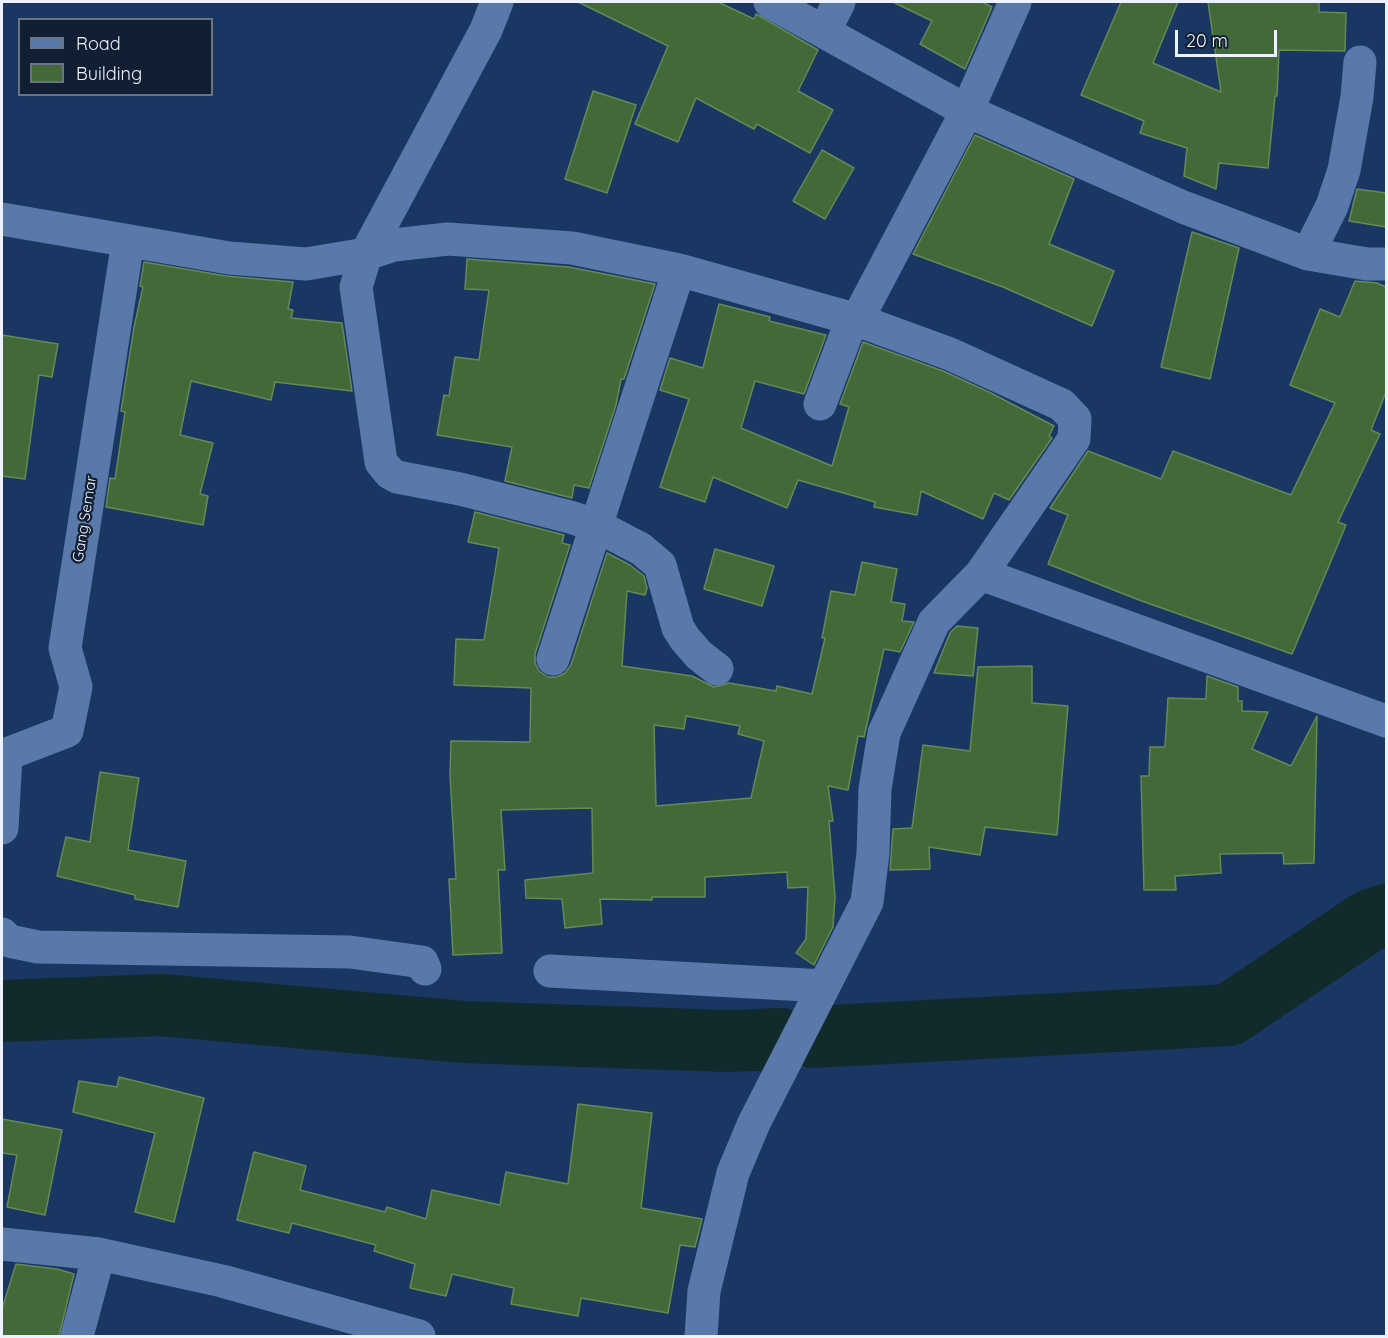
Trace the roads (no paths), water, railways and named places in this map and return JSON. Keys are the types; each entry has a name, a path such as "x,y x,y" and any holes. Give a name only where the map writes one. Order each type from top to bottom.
{"street":[{"path":"497,2 486,30 366,254 356,287 381,462 397,477 460,489 594,525 641,549 660,565 678,628 699,655 717,669"},
{"path":"770,2 825,30 967,111 1183,207 1308,254 1367,264 1386,264"},
{"path":"825,30 839,2"},
{"path":"820,404 854,319 967,111 1015,2"},
{"path":"1308,254 1332,206 1344,170 1357,97 1360,62"},
{"path":"2,219 229,258 306,264 366,254 393,245 448,239 572,248 679,270 854,319 950,354 1062,405 1075,419 1074,439 981,574 934,622 884,734 875,789 873,853 867,902 754,1123 733,1173 704,1291 701,1336"},
{"name":"Gang Semar","path":"4,756 67,731 76,687 65,648 128,241"},
{"path":"553,659 594,525 679,270"},
{"path":"981,574 1386,721"},
{"path":"2,828 4,756"},
{"path":"2,934 9,941 38,947 350,952 422,962 425,969"},
{"path":"550,971 824,986"},
{"path":"2,1244 99,1254 222,1281 360,1329 419,1336"},
{"path":"77,1336 99,1254"}],"waterway":[{"path":"813,1037 1229,1015 1370,920 1386,915"},
{"path":"2,1011 161,1005 463,1032 728,1041 781,1039"}]}
